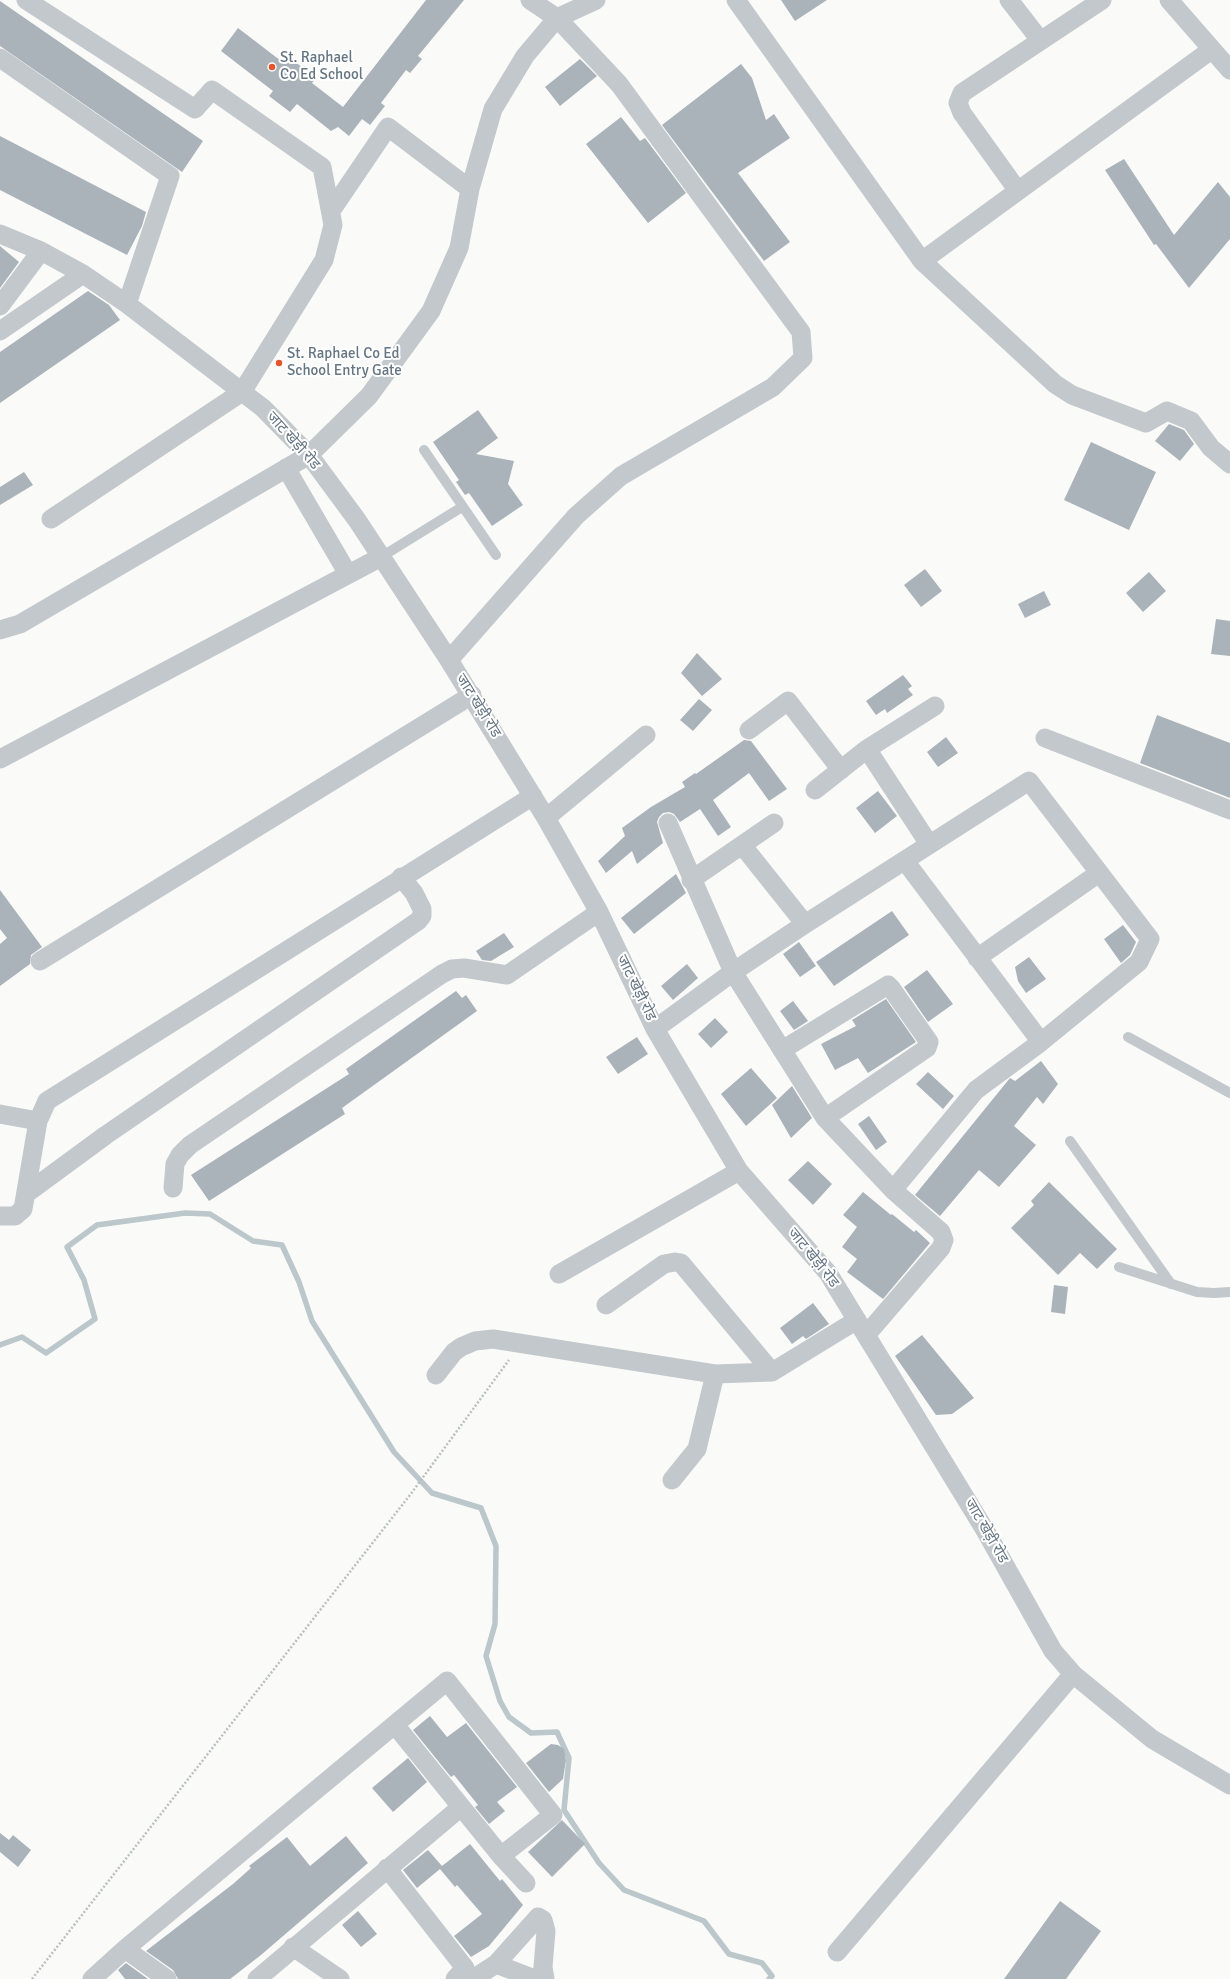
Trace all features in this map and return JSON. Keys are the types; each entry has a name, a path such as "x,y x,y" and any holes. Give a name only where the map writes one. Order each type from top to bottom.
{"street":[{"path":"26,0 195,109 212,90 322,167 333,225 324,260 242,392 51,519"},
{"path":"450,660 576,516 621,476 772,387 803,358 801,332 619,84 557,18 530,0"},
{"path":"0,630 20,624 309,455 369,396 432,311 459,248 470,189 493,109 524,56 557,18 596,0"},
{"path":"736,0 922,261 1055,384 1072,395 1146,423 1167,411 1191,421 1212,448 1230,464"},
{"path":"1009,0 1040,40"},
{"path":"1018,191 962,113 958,103 962,93 973,84 1102,0"},
{"path":"1169,0 1230,70"},
{"path":"922,261 1211,50"},
{"path":"0,58 170,176 127,304"},
{"path":"331,211 388,127 470,189"},
{"name":"जाट खेड़ी रोड","path":"0,234 41,251 83,274 127,304 263,408 309,455 381,557 450,660 533,796 599,912 655,1029 739,1171 828,1273 986,1530 1053,1651 1073,1674 1152,1739 1230,1785"},
{"path":"0,306 41,251"},
{"path":"0,331 83,274"},
{"path":"286,468 348,574"},
{"path":"0,759 381,557"},
{"path":"40,961 472,695"},
{"path":"749,730 788,701 841,770"},
{"path":"815,790 867,749 935,706"},
{"path":"546,818 646,735"},
{"path":"1045,738 1230,810"},
{"path":"867,749 929,844"},
{"path":"655,1029 733,972 805,924 1028,781 1150,939 1138,962 1040,1042 976,1090 894,1190"},
{"path":"0,1216 15,1216 23,1209 27,1193 38,1121 47,1101 401,877 533,796"},
{"path":"436,1375 454,1352 475,1341 493,1339 715,1374 772,1372 862,1327 941,1248 944,1240 941,1232 894,1190 825,1118 733,972 691,880 668,823"},
{"path":"691,880 774,823"},
{"path":"742,845 805,924"},
{"path":"905,861 1040,1042"},
{"path":"977,958 1099,873"},
{"path":"27,1193 106,1135 418,921 422,916 422,909 414,893 401,877"},
{"path":"173,1188 176,1164 180,1155 190,1145 442,974 452,969 464,968 507,975 599,912"},
{"path":"782,1050 888,985 929,1042 927,1048 825,1118"},
{"path":"0,1114 38,1121"},
{"path":"559,1274 739,1171"},
{"path":"606,1305 664,1264 675,1262 681,1263 772,1372"},
{"path":"672,1480 697,1449 715,1374"},
{"path":"838,1952 1073,1674"},
{"path":"92,1979 125,1949 447,1681 553,1815 501,1856"},
{"path":"395,1725 501,1856 526,1883"},
{"path":"257,1979 293,1947 461,1807"},
{"path":"387,1868 465,1968 455,1979"},
{"path":"473,1979 496,1964 538,1917 543,1920 546,1931 543,1968 545,1979"},
{"path":"293,1947 340,1979"},
{"path":"125,1949 167,1979"},
{"path":"496,1964 535,1979"}],"lane":[{"path":"424,450 496,555"},
{"path":"381,557 462,507"},
{"path":"1128,1037 1230,1093"},
{"path":"1070,1141 1171,1284"},
{"path":"1119,1267 1197,1292 1230,1292"}],"path":[{"path":"32,1979 410,1495 520,1344"}],"building":[{"name":"St. Raphael Co Ed School","path":"426,0 464,0 418,56 422,59 410,73 406,70 381,103 385,106 370,125 362,119 349,136 338,127 331,131 297,104 290,112 269,96 273,91 221,51 238,28 285,64 290,58 316,78 312,83 343,107"},
{"path":"781,0 827,0 795,21"},
{"path":"0,1 203,141 182,172 0,46"},
{"path":"580,59 597,76 560,106 545,87"},
{"path":"741,64 752,78 766,120 774,114 790,138 738,173 790,242 764,261 662,125"},
{"path":"621,117 640,141 645,138 686,193 648,223 586,144"},
{"path":"0,136 146,212 142,226 127,255 0,190"},
{"path":"1124,159 1174,235 1218,182 1230,197 1230,239 1189,288 1156,244 1154,245 1105,170"},
{"path":"0,246 19,262 0,288"},
{"path":"88,291 109,305 120,320 0,403 0,352"},
{"path":"478,410 498,438 476,454 514,461 508,484 523,505 492,526 469,493 465,495 456,482 459,480 433,442"},
{"path":"1169,424 1184,430 1194,444 1180,461 1155,441"},
{"path":"1091,442 1156,472 1129,530 1064,500"},
{"path":"24,472 33,485 0,505 0,487"},
{"path":"925,569 942,591 921,607 904,585"},
{"path":"1149,572 1166,591 1143,612 1126,593"},
{"path":"1044,591 1051,605 1025,618 1018,604"},
{"path":"1216,619 1230,621 1230,656 1211,654"},
{"path":"697,653 722,679 702,696 681,673"},
{"path":"903,675 912,686 908,689 913,695 887,713 885,709 876,715 866,701"},
{"path":"699,699 712,710 693,731 680,720"},
{"path":"1157,715 1230,743 1230,798 1140,763"},
{"path":"946,737 958,753 938,767 927,752"},
{"path":"744,740 751,741 787,789 769,801 749,773 713,800 731,827 718,836 700,809 680,822 674,814 669,812 663,813 657,822 663,843 637,864 632,851 606,873 598,861 625,836 622,828 651,807 685,787 682,782 695,773 696,774"},
{"path":"878,791 897,816 875,833 856,808"},
{"path":"676,874 686,893 634,934 621,918"},
{"path":"0,890 42,947 31,955 30,964 0,986 0,944 7,938 0,929"},
{"path":"892,911 909,935 834,986 816,962"},
{"path":"1123,925 1136,942 1130,955 1121,963 1104,939"},
{"path":"504,933 514,947 491,961 482,960 476,951"},
{"path":"799,942 816,966 800,977 783,954"},
{"path":"1029,957 1046,979 1026,993 1018,981 1015,967"},
{"path":"687,964 698,978 673,1000 661,986"},
{"path":"927,970 953,1004 928,1022 904,987"},
{"path":"456,991 462,998 466,995 477,1011 342,1108 345,1114 209,1201 191,1175 349,1074 346,1069"},
{"path":"886,999 916,1042 868,1073 858,1058 835,1070 821,1044 856,1026 852,1020"},
{"path":"793,1001 808,1021 794,1030 780,1011"},
{"path":"715,1018 728,1032 711,1048 698,1034"},
{"path":"637,1037 648,1054 618,1074 606,1057"},
{"path":"1041,1061 1058,1084 1043,1104 1037,1097 1014,1126 1036,1145 999,1187 979,1170 940,1216 915,1195 1010,1078 1015,1081"},
{"path":"751,1068 777,1098 746,1126 721,1094"},
{"path":"928,1072 954,1096 943,1109 916,1084"},
{"path":"792,1086 812,1118 791,1138 772,1105"},
{"path":"869,1116 887,1142 876,1150 858,1124"},
{"path":"808,1161 832,1184 813,1205 788,1180"},
{"path":"1049,1182 1117,1249 1097,1269 1080,1253 1058,1275 1011,1228 1034,1205 1031,1201"},
{"path":"863,1192 914,1232 916,1230 930,1243 883,1299 847,1272 857,1259 842,1247 857,1227 843,1215"},
{"path":"1054,1285 1068,1287 1065,1314 1051,1312"},
{"path":"813,1303 829,1324 806,1339 803,1336 792,1344 780,1328"},
{"path":"922,1335 974,1398 952,1414 936,1415 895,1356"},
{"path":"430,1716 447,1737 466,1723 517,1787 497,1802 505,1811 489,1824 475,1807 478,1805 454,1775 451,1777 413,1730"},
{"path":"551,1744 558,1745 564,1749 566,1760 563,1779 549,1792 526,1763"},
{"path":"408,1758 427,1782 393,1812 372,1788"},
{"path":"562,1820 585,1844 552,1877 528,1852"},
{"path":"0,1833 9,1840 13,1835 31,1850 18,1867 0,1852"},
{"path":"346,1836 368,1863 261,1955 230,1979 178,1979 173,1970 146,1951 233,1884 251,1868 249,1866 287,1837 310,1866"},
{"path":"470,1844 500,1881 502,1879 523,1905 489,1946 471,1957 454,1936 482,1914 457,1885 455,1887 440,1869 417,1888 403,1870 428,1850 442,1866"},
{"path":"1060,1901 1101,1931 1066,1979 1004,1979"},
{"path":"358,1911 377,1934 361,1947 342,1925"},
{"path":"126,1963 148,1979 125,1979 118,1970"}],"waterway":[{"path":"0,1345 22,1337 46,1353 95,1319 84,1280 67,1247 97,1225 185,1213 210,1214 253,1241 282,1245 299,1282 312,1321 394,1452 432,1493 481,1508 496,1546 495,1624 486,1656 500,1701 509,1717 531,1733 557,1732 569,1758 564,1810 599,1863 624,1890 704,1921 729,1954 762,1963 772,1976 769,1979"}],"place":[{"name":"St. Raphael Co Ed School","path":"272,67"},
{"name":"St. Raphael Co Ed School Entry Gate","path":"279,363"}]}
